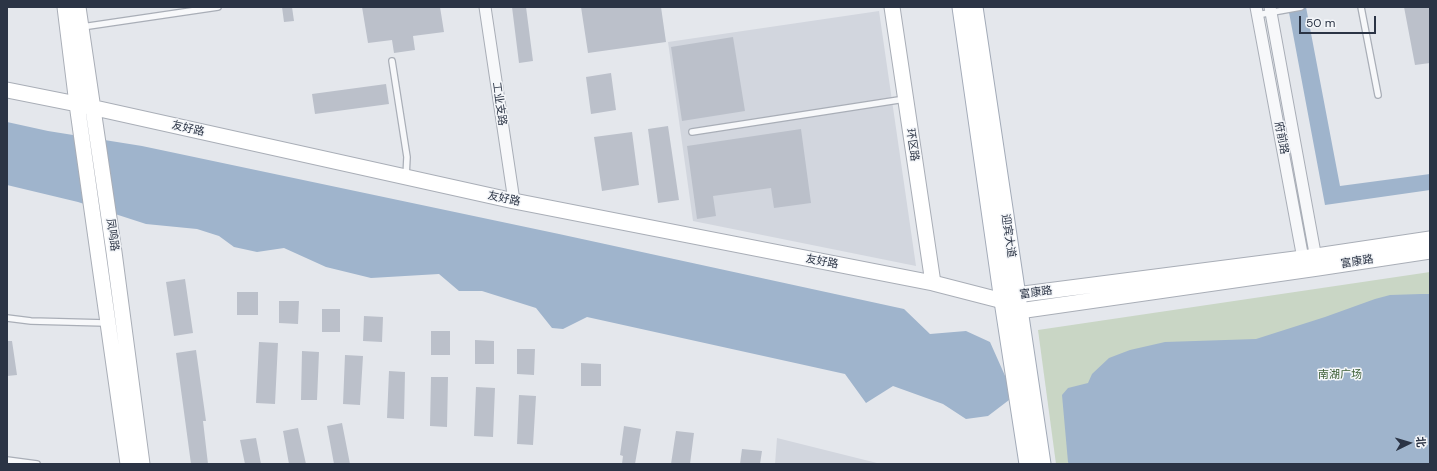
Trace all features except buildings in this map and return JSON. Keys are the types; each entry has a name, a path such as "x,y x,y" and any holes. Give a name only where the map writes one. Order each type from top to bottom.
{"main road":[{"name":"迎宾大道","path":"961,7 1042,464"},
{"name":"迎宾大道","path":"974,7 1013,302 1028,464"}],"street":[{"name":"凤鸣路","path":"64,7 128,464"},
{"name":"凤鸣路","path":"78,7 114,252 142,464"},
{"name":"工业支路","path":"485,7 514,201"},
{"name":"环区路","path":"892,7 933,283"},
{"name":"府前路","path":"1270,10 1311,263"},
{"name":"府前路","path":"1257,11 1311,263"},
{"name":"友好路","path":"7,90 77,104 514,201 933,283 1013,302"},
{"name":"富康路","path":"1311,263 1430,239"},
{"name":"富康路","path":"1013,302 1311,263 1430,251"}],"lane":[{"path":"81,27 218,7"},
{"path":"1257,11 1282,10 1301,7"},
{"path":"1361,7 1378,95"},
{"path":"392,60 407,157 406,178"},
{"path":"692,132 906,99"},
{"path":"7,318 31,321 109,323"},
{"path":"7,460 37,464"}],"shaded area":[{"path":"879,11 916,266 693,221 668,42"},
{"path":"777,438 881,464 775,464"}],"green space":[{"name":"南湖广场","path":"1430,272 1430,464 1056,464 1038,330"}],"water":[{"path":"1288,7 1306,7 1340,186 1430,174 1430,190 1325,205"},
{"path":"7,122 48,131 142,146 904,309 930,334 966,331 990,342 1006,378 1009,400 988,416 966,419 943,404 893,386 866,403 845,374 587,317 563,329 552,328 536,308 482,291 459,291 439,274 371,278 326,267 284,248 257,252 234,247 219,236 197,229 146,224 78,202 7,185"},
{"name":"南湖广场","path":"1430,294 1430,464 1069,464 1068,462 1062,395 1068,388 1088,383 1092,374 1109,358 1130,350 1165,342 1256,339 1390,295"}]}
